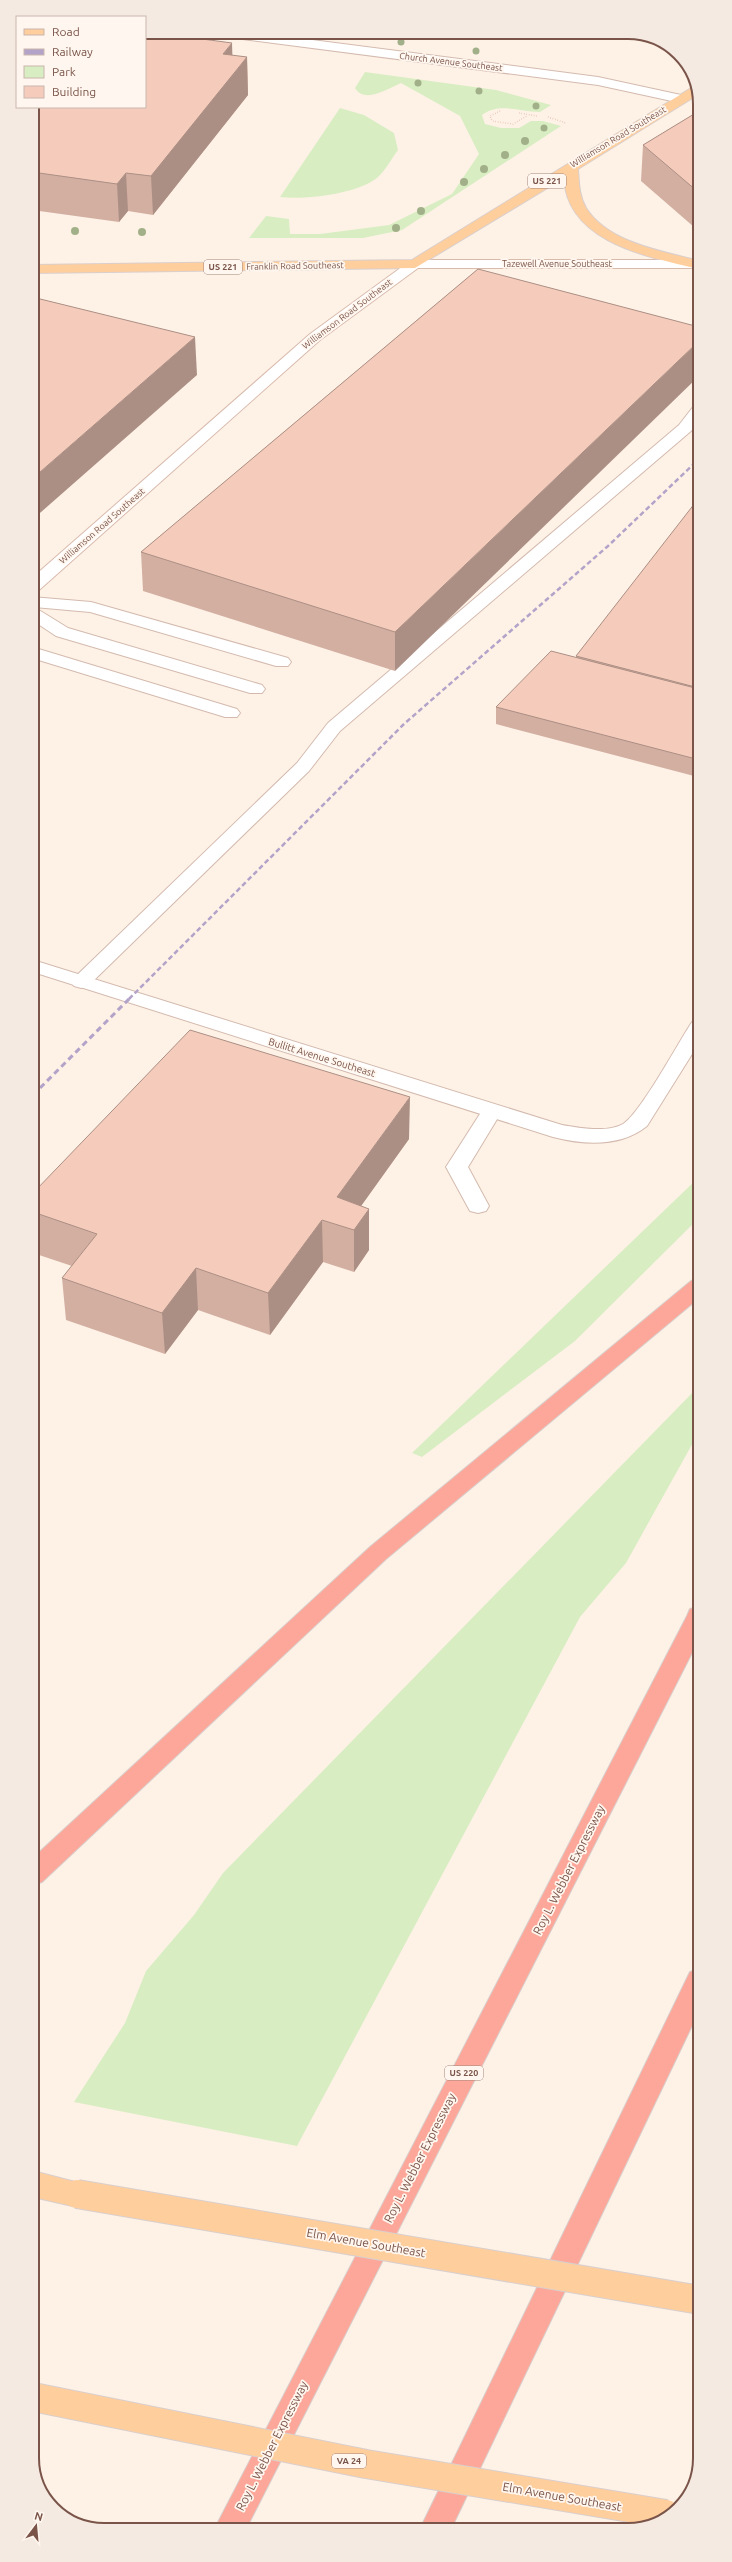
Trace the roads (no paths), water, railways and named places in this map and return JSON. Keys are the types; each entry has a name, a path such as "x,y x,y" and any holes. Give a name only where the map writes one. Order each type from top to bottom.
{"highway":[{"path":"39,1868 378,1554 693,1291"},
{"name":"Roy L. Webber Expressway","path":"233,2523 693,1630"},
{"path":"438,2523 693,1995"}],"main road":[{"name":"Williamson Road Southeast","path":"415,264 692,92"},
{"path":"571,166 569,183 573,200 595,226 623,243 693,263"},
{"name":"Franklin Road Southeast","path":"39,269 415,264"},
{"name":"Elm Avenue Southeast","path":"39,2185 77,2194 693,2299"},
{"name":"Elm Avenue Southeast","path":"39,2398 366,2464 661,2513"}],"street":[{"name":"Church Avenue Southeast","path":"273,39 598,81 681,99"},
{"name":"Tazewell Avenue Southeast","path":"415,264 693,264"},
{"name":"Williamson Road Southeast","path":"39,581 315,337 415,264"},
{"path":"81,982 303,767 334,727 685,428 693,418"},
{"path":"39,603 91,607 282,662"},
{"path":"39,617 62,632 256,689"},
{"path":"39,654 231,713"},
{"name":"Bullitt Avenue Southeast","path":"39,968 560,1132 579,1135 615,1135 630,1129 640,1121 693,1037"},
{"path":"478,1206 457,1167 492,1111"}],"railway":[{"path":"39,1089 404,724 608,546 693,465"}]}
